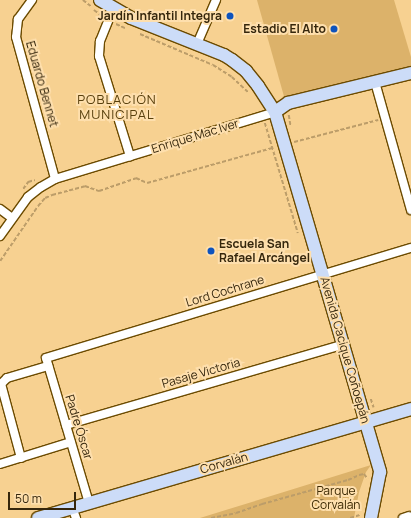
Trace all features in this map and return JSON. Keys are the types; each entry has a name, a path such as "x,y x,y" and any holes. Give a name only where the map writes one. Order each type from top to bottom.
{"street":[{"name":"Eduardo Bennet","path":"32,0 18,19 16,38 55,178"},
{"name":"Avenida Cacique Coñoepán","path":"100,0 111,14 131,18 224,55 246,71 275,112 342,345 370,421 380,472 364,514"},
{"path":"197,44 216,0"},
{"path":"111,14 100,41 99,56 130,156"},
{"name":"Enrique Mac Iver","path":"0,236 31,194 55,178 263,116 275,112 288,103 411,73"},
{"path":"375,82 411,210"},
{"path":"0,209 12,218"},
{"name":"Lord Cochrane","path":"0,388 1,384 7,378 47,362 322,273 411,248"},
{"name":"Pasaje Victoria","path":"66,425 342,345"},
{"name":"Padre Óscar","path":"47,362 89,503"},
{"path":"0,388 21,458"},
{"name":"Corvalán","path":"38,518 74,513 89,503 411,409"},
{"path":"0,464 71,442"}],"path":[{"path":"83,0 111,14 130,30"},
{"path":"138,33 213,64 232,77 252,96"},
{"path":"263,116 300,239"},
{"path":"0,261 38,206 45,198 52,195 85,186 99,191 136,178 147,183 272,148"},
{"path":"368,397 370,421"},
{"path":"211,518 236,513 262,504 348,480 359,475 364,474 367,477 367,485"},
{"path":"350,518 364,514"},
{"path":"360,518 364,514"}],"green space":[{"name":"Estadio El Alto","path":"257,0 394,0 411,57 411,66 285,100"},
{"name":"Parque Corvalán","path":"371,465 366,472 359,492 354,518 200,518"}],"place":[{"name":"Jardín Infantil Integra","path":"230,16"},
{"name":"Estadio El Alto","path":"334,29"},
{"name":"Escuela San Rafael Arcángel","path":"211,251"}],"district":[{"name":"POBLACIÓN MUNICIPAL","path":"117,108"}]}
